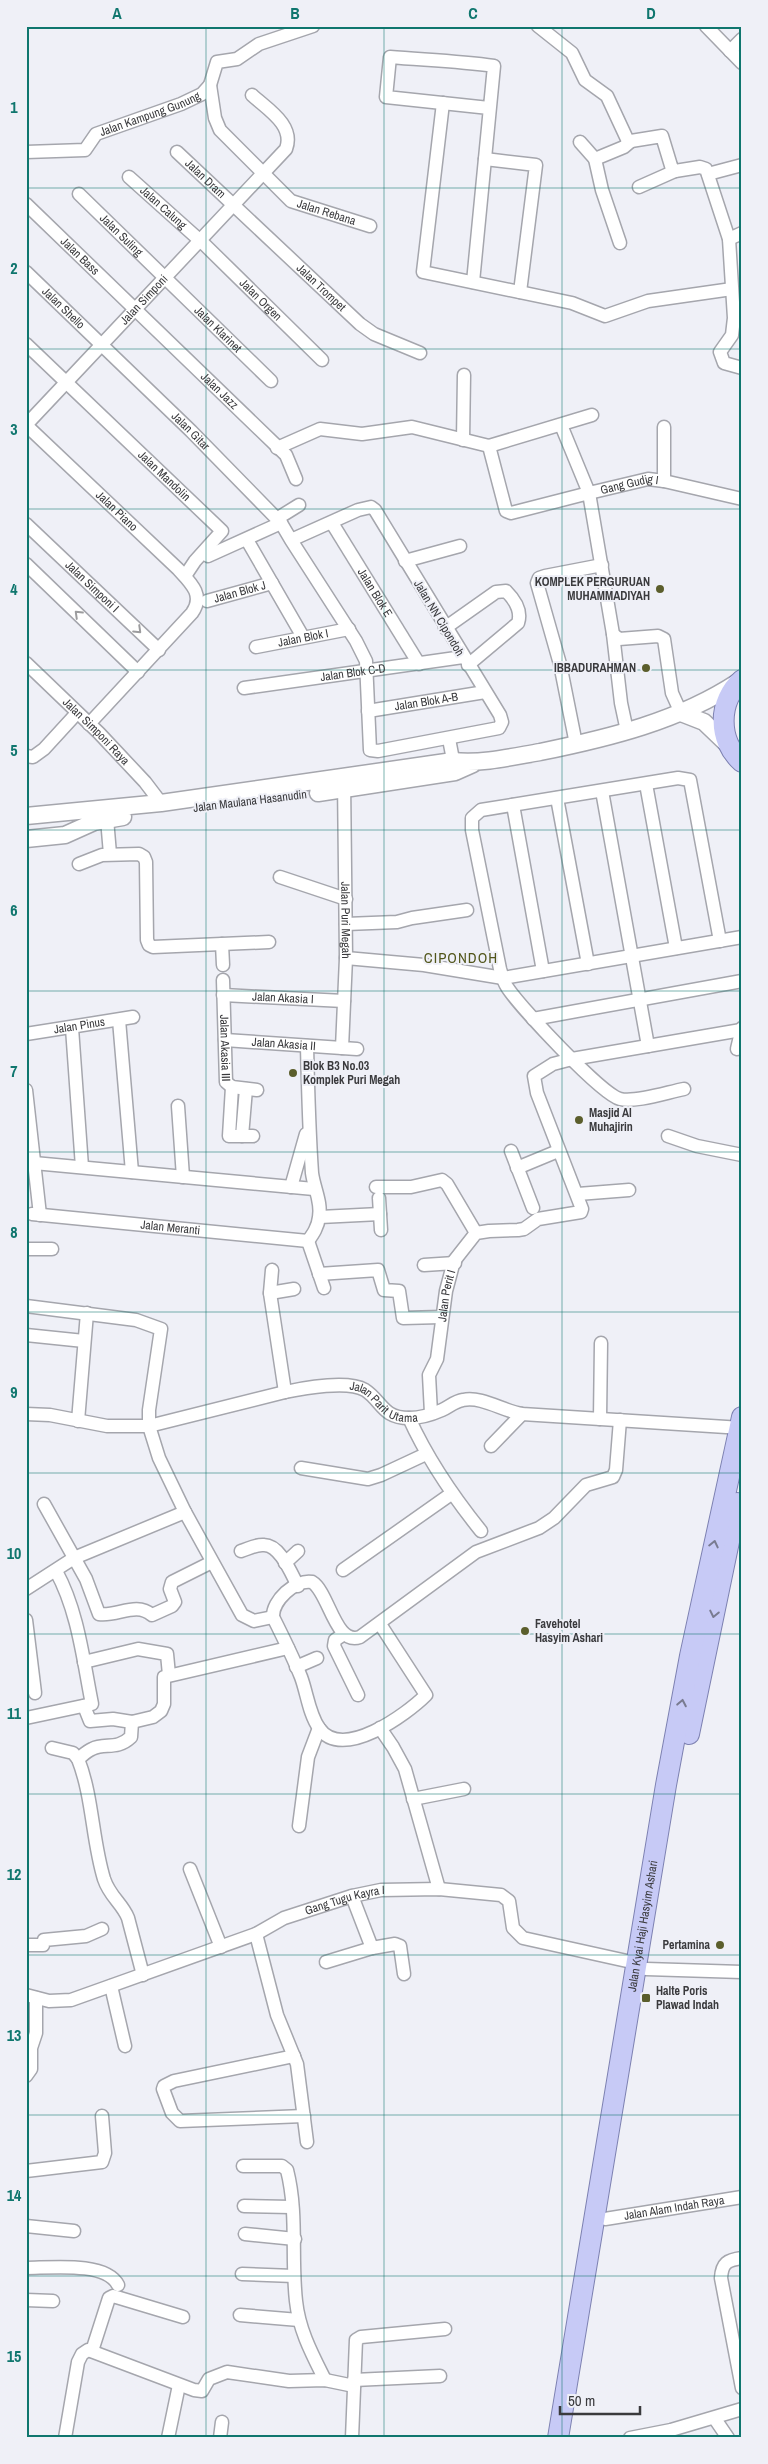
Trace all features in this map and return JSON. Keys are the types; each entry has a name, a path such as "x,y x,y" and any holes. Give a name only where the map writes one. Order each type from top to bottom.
{"main road":[{"path":"736,755 724,729 724,708 730,693 742,679"},
{"name":"Jalan Kyai Haji Hasyim Ashari","path":"569,2438 600,2220 690,1656 741,1424"},
{"name":"Jalan Kyai Haji Hasyim Ashari","path":"650,1914 742,1481"},
{"name":"Jalan Kyai Haji Hasyim Ashari","path":"558,2438 600,2220"}],"street":[{"name":"Jalan Kampung Gunung","path":"26,152 86,150 96,134 181,104 202,94 210,85 217,62 234,60 259,44 313,26"},
{"path":"538,26 572,53 584,80 607,96 627,139 631,141"},
{"path":"706,26 742,64"},
{"path":"730,51 742,40"},
{"path":"473,282 490,108 494,66 447,60 390,57 386,97 490,108"},
{"name":"Jalan Rebana","path":"210,85 215,118 220,130 291,201 370,226"},
{"name":"Jalan Simponi","path":"26,425 286,149 288,136 284,124 252,95"},
{"path":"443,103 423,272 572,303 606,316 648,301 732,288"},
{"path":"595,159 624,147 631,141 662,136 671,167 676,171"},
{"path":"580,142 595,159 602,190 620,242"},
{"name":"Jalan Dram","path":"176,152 232,206"},
{"path":"485,159 536,165 520,292"},
{"path":"708,174 742,165"},
{"path":"639,187 676,171 700,167 706,169 729,239 732,288 737,301 733,333 720,352 720,357 724,363 742,368"},
{"name":"Jalan Calung","path":"128,177 199,240"},
{"name":"Jalan Suling","path":"79,194 165,276"},
{"name":"Jalan Bass","path":"26,204 134,309"},
{"name":"Jalan Trompet","path":"232,206 360,324 374,334 420,353"},
{"path":"729,239 742,233"},
{"name":"Jalan Orgen","path":"199,240 322,360"},
{"name":"Jalan Shello","path":"26,272 100,345"},
{"name":"Jalan Klarinet","path":"165,276 271,381"},
{"name":"Jalan Jazz","path":"134,309 288,459 296,479"},
{"path":"26,344 65,382"},
{"name":"Jalan Gitar","path":"100,345 192,431 280,521 290,540 349,628 368,669"},
{"path":"464,374 464,440"},
{"name":"Jalan Mandolin","path":"65,382 222,532 195,560 186,576"},
{"path":"277,448 320,429 362,434 412,427 488,446 592,415"},
{"name":"Jalan Piano","path":"26,425 186,576 194,585 202,602"},
{"name":"Gang Gudig I","path":"561,425 590,493 640,480 664,481 742,499"},
{"path":"664,427 664,481"},
{"path":"488,446 506,511 511,513 590,493 613,634 621,703 627,731"},
{"path":"208,556 247,540 280,521 299,505"},
{"name":"Jalan NN Cipondoh","path":"332,523 366,507 375,510 465,661 500,715 501,726 493,731 449,739"},
{"path":"290,540 332,523"},
{"name":"Jalan Blok E","path":"332,523 420,664"},
{"name":"Jalan Simponi I","path":"26,524 159,650"},
{"path":"247,540 303,637"},
{"path":"405,561 460,546"},
{"path":"26,564 138,672"},
{"path":"575,737 560,664 537,583 539,578 545,576 602,565"},
{"name":"Jalan Blok J","path":"202,602 272,583"},
{"path":"445,628 496,592 506,591 514,600 520,615 518,623 465,661"},
{"path":"89,724 202,602"},
{"name":"Jalan Blok I","path":"256,646 349,628"},
{"path":"613,634 619,639 658,636 664,639 672,692 681,713 704,722 717,732 736,755"},
{"name":"Jalan Blok C-D","path":"244,688 368,669 465,661"},
{"name":"Jalan Simponi Raya","path":"26,663 146,782 160,800"},
{"path":"368,669 368,745 372,751 449,739 454,767"},
{"name":"Jalan Maulana Hasanudin","path":"30,816 160,800 344,787 475,763 575,737 627,731 681,713 742,679"},
{"name":"Jalan Blok A-B","path":"368,710 485,692"},
{"path":"26,756 33,757 38,754 77,713"},
{"path":"684,1089 632,1098 618,1098 572,1059 514,997 503,978 471,824 472,818 481,810 683,778 692,783 720,941"},
{"path":"646,784 676,948"},
{"name":"Jalan Puri Megah","path":"342,1048 346,958 344,787"},
{"path":"602,791 648,1046"},
{"name":"Jalan Maulana Hasanudin","path":"28,839 65,835 103,825 277,792"},
{"path":"557,798 588,964"},
{"path":"513,805 543,971"},
{"path":"65,812 56,818 52,825 56,830 65,835"},
{"path":"28,839 41,834 46,827 42,819 30,816"},
{"path":"103,825 105,851"},
{"path":"79,864 105,851 139,854 144,857 146,862 149,945 153,947 269,942"},
{"path":"280,877 346,899"},
{"path":"346,924 397,922 467,910"},
{"path":"346,958 424,965 503,978 742,937"},
{"path":"222,944 223,964"},
{"name":"Jalan Akasia III","path":"223,980 225,1077 228,1085 251,1090 248,1136 229,1136 232,1087"},
{"path":"533,1019 742,981"},
{"name":"Jalan Akasia I","path":"223,995 344,1001"},
{"name":"Jalan Pinus","path":"26,1034 133,1017"},
{"path":"120,1020 132,1172"},
{"path":"72,1028 82,1167"},
{"path":"381,1230 377,1193 442,1180 447,1184 476,1233 524,1229 538,1219 581,1212 582,1205 558,1151 537,1094 534,1076 553,1064 572,1059 742,1029 737,1049"},
{"name":"Jalan Akasia II","path":"225,1040 342,1048"},
{"path":"307,1046 308,1125 314,1189 319,1202 320,1217 315,1231 308,1241 324,1288"},
{"path":"342,1048 356,1049"},
{"path":"26,1090 34,1162 314,1189"},
{"path":"178,1106 183,1177"},
{"path":"291,1187 308,1125"},
{"path":"668,1136 697,1146 742,1155"},
{"path":"511,1151 533,1208"},
{"path":"517,1168 558,1151"},
{"name":"Jalan Meranti","path":"34,1162 36,1214 308,1241"},
{"path":"578,1194 629,1190"},
{"path":"320,1217 380,1214"},
{"name":"Jalan Perit I","path":"432,1413 429,1375 437,1359 441,1317 454,1263 476,1233"},
{"path":"26,1249 52,1249"},
{"path":"424,1265 454,1263"},
{"path":"272,1270 270,1293 285,1392"},
{"path":"319,1274 378,1270 384,1290 399,1291 403,1318 441,1317"},
{"path":"270,1293 294,1289"},
{"path":"26,1306 136,1320 161,1329 149,1410 149,1426 159,1458 185,1512 242,1615 254,1621 273,1618"},
{"path":"78,1421 87,1314"},
{"path":"26,1334 84,1341"},
{"path":"600,1419 601,1343"},
{"name":"Jalan Parit Utama","path":"26,1414 50,1415 107,1426 149,1426 285,1392 321,1386 365,1390 387,1412 409,1418 432,1413 461,1400 469,1399 506,1412 522,1414 620,1420 741,1424"},
{"path":"491,1446 522,1414"},
{"path":"409,1418 426,1454 451,1494 481,1532"},
{"path":"380,1624 426,1694 380,1728 360,1737 341,1740 324,1733 319,1728 296,1667 273,1618 275,1603 308,1581 316,1584 344,1634 355,1638 380,1624 476,1552 540,1528 554,1518 586,1485 613,1477 616,1470 620,1420"},
{"path":"300,1468 368,1479 426,1454"},
{"path":"343,1570 451,1494"},
{"path":"44,1504 86,1579 97,1612 102,1615 139,1609 147,1610 152,1614 172,1606 176,1602 170,1584 212,1562"},
{"path":"26,1589 74,1558 185,1512"},
{"path":"241,1551 266,1544 273,1548 285,1563 298,1586"},
{"path":"285,1563 298,1550"},
{"path":"26,1718 92,1704 70,1603 56,1571"},
{"path":"26,1620 30,1670 36,1694"},
{"path":"344,1634 335,1640 334,1646 358,1695"},
{"path":"84,1706 88,1720 113,1718 132,1722 153,1717 161,1711 164,1704 164,1677 288,1648"},
{"path":"84,1662 144,1649 167,1654 169,1675"},
{"path":"296,1667 317,1658"},
{"path":"78,1759 92,1748 110,1747 126,1742 131,1737 132,1722"},
{"path":"299,1826 308,1757 319,1728"},
{"path":"380,1728 402,1763 439,1889"},
{"path":"52,1748 74,1753 78,1759 105,1881 114,1900 126,1911 143,1975"},
{"path":"413,1800 464,1789"},
{"path":"190,1869 221,1947"},
{"name":"Gang Tugu Kayra I","path":"31,1997 49,2001 71,2000 256,1934 284,1918 352,1896 381,1890 439,1889 502,1895 509,1901 513,1928 523,1938 641,1966 742,1972"},
{"path":"352,1896 372,1948"},
{"path":"26,1945 43,1945 44,1940 86,1936 102,1929"},
{"path":"256,1934 277,2015 299,2072 307,2142"},
{"path":"326,1962 372,1948 398,1944 404,1974"},
{"path":"111,1986 125,2046"},
{"path":"26,2076 31,2072 31,2048 36,2034 31,1997"},
{"path":"294,2056 174,2081 164,2086 163,2089 172,2113 180,2121 304,2116"},
{"path":"26,2171 102,2162 105,2153 102,2116"},
{"path":"243,2166 286,2168 295,2239 294,2276 299,2320 306,2341 325,2380"},
{"name":"Jalan Alam Indah Raya","path":"600,2220 742,2197"},
{"path":"244,2206 292,2207"},
{"path":"26,2226 74,2231"},
{"path":"245,2234 295,2239"},
{"path":"742,2258 725,2262 722,2267 722,2278 742,2388"},
{"path":"26,2268 83,2267 105,2272 116,2280 118,2285"},
{"path":"242,2274 294,2276"},
{"path":"92,2351 112,2296 183,2317"},
{"path":"26,2300 53,2301"},
{"path":"240,2315 299,2320"},
{"path":"352,2438 356,2340 361,2337 445,2329"},
{"path":"65,2438 78,2362 82,2354 92,2351 179,2386 202,2391 209,2379 227,2372 289,2380 325,2380 354,2383 440,2376"},
{"path":"168,2438 179,2386"},
{"path":"630,2438 715,2418 742,2409"},
{"path":"715,2418 728,2438"},
{"path":"220,2438 222,2422"}],"place":[{"name":"KOMPLEK PERGURUAN MUHAMMADIYAH","path":"660,589"},
{"name":"IBBADURAHMAN","path":"646,668"},
{"name":"Blok B3 No.03 Komplek Puri Megah","path":"293,1073"},
{"name":"Masjid Al Muhajirin","path":"579,1120"},
{"name":"Favehotel Hasyim Ashari","path":"525,1631"},
{"name":"Pertamina","path":"720,1945"},
{"name":"Halte Poris Plawad Indah","path":"646,1998"}],"district":[{"name":"CIPONDOH","path":"461,957"}]}
